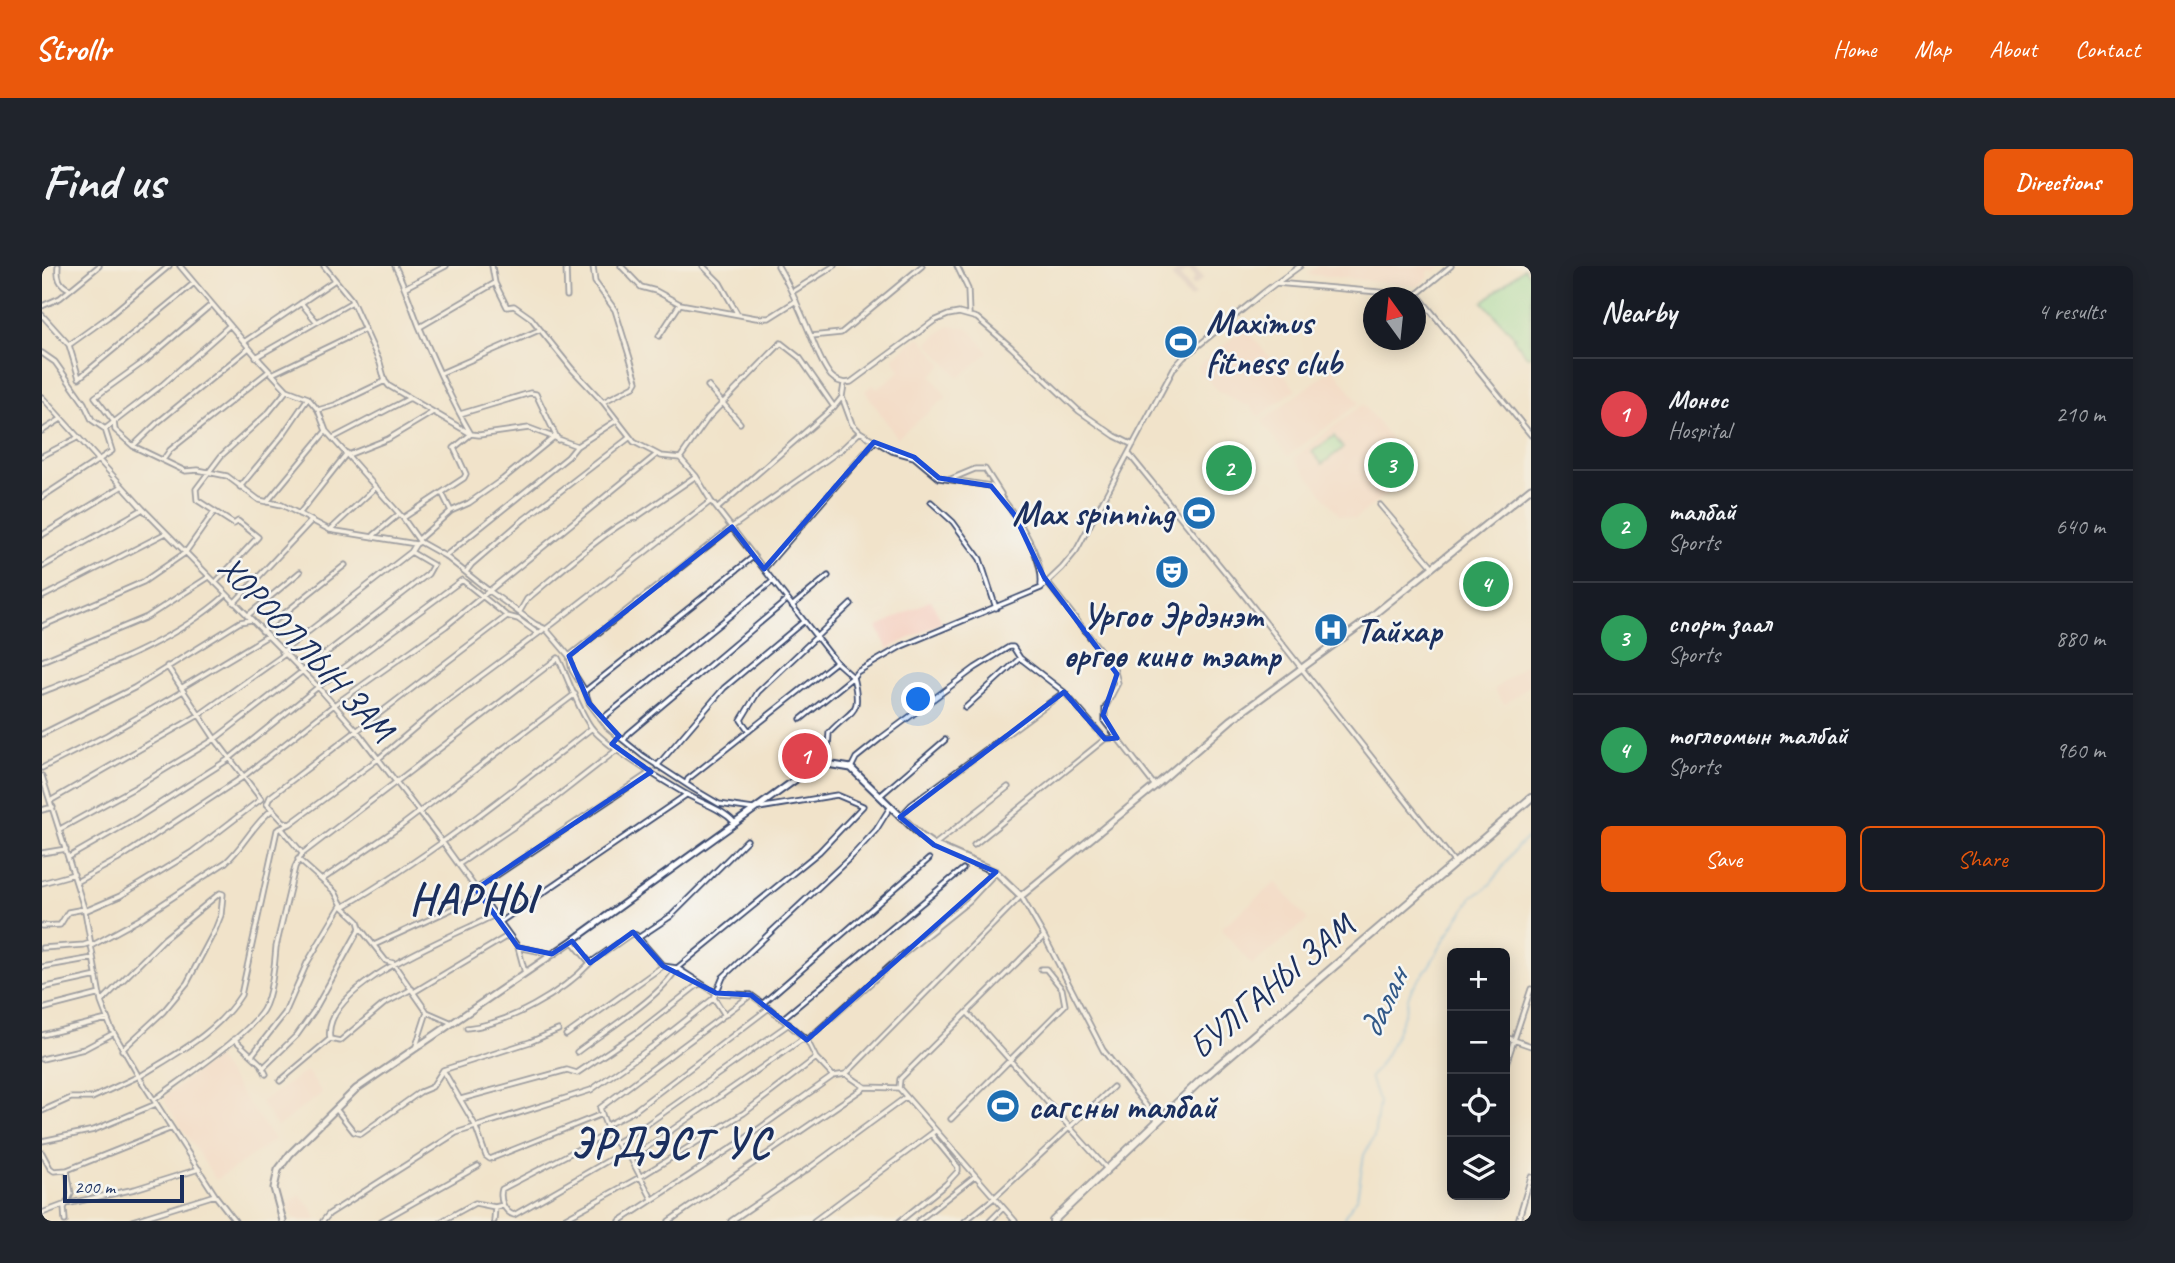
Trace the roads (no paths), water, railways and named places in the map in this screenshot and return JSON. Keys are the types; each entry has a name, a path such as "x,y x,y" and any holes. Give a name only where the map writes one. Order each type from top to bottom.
{"highway":[{"name":"БУЛГАНЫ ЗАМ","path":"1053,1221 1209,1072 1531,798"}],"main road":[{"path":"283,1221 274,1188 278,1170 290,1154 356,1089 572,940 806,772 827,764 851,768 881,795 900,817 934,845 996,872 1021,896 1241,712 1301,670 1434,568 1531,488"}],"street":[{"path":"58,266 57,276 63,286 70,289"},
{"path":"42,306 60,298 99,266"},
{"path":"69,345 108,317 169,266"},
{"path":"180,266 270,372 288,390 308,398 318,410 326,431 401,516 418,542"},
{"path":"324,266 352,302 380,363 384,381 408,399 434,411 471,434 528,428 578,446"},
{"path":"395,266 406,287 420,327 471,434"},
{"path":"406,287 446,266"},
{"path":"566,266 567,296"},
{"path":"593,266 595,282 615,310 637,381 634,386 603,402"},
{"path":"621,266 641,287 656,291 680,304 757,318 769,317 796,301"},
{"path":"703,266 720,283 737,313"},
{"path":"778,266 830,374 844,384"},
{"path":"792,292 834,266"},
{"path":"811,336 841,334 922,266"},
{"path":"957,266 968,289 969,314"},
{"path":"801,719 865,666 902,646 1041,588 1076,551 1174,368 1183,358 1300,266"},
{"path":"1425,287 1451,266"},
{"path":"492,267 495,283 507,307 514,306 531,318 603,402 629,438 656,454 680,458 817,638 836,662 853,677 858,702 852,714 829,733 827,764"},
{"path":"244,342 335,280"},
{"path":"42,315 69,345 79,378 194,283"},
{"path":"420,327 495,283"},
{"path":"1276,283 1363,291"},
{"path":"256,357 352,302"},
{"path":"301,303 317,322"},
{"path":"212,304 145,361 95,397 114,422 115,430 133,446 185,471 198,470 226,476 259,500 282,505 330,530 418,542 444,556 545,629 569,656 572,670 589,703 608,728 657,766 719,804 753,810 837,795 863,806 819,852 677,968 670,980 650,997 578,1052"},
{"path":"659,336 680,304"},
{"path":"1426,304 1531,435"},
{"path":"844,384 934,321 948,314 969,314 1011,347 1079,411 1133,445"},
{"path":"105,429 162,385 230,325"},
{"path":"163,460 170,450 270,372 365,329"},
{"path":"441,373 539,330"},
{"path":"680,458 722,402 782,343 800,358 834,407"},
{"path":"133,446 249,348"},
{"path":"42,353 55,362 84,402 92,420 105,429 113,451 42,497"},
{"path":"318,410 335,405 384,381"},
{"path":"844,384 842,397 852,424 860,432 892,452 914,457 939,478 991,486 1004,500"},
{"path":"708,386 740,423"},
{"path":"215,583 258,537 238,521 234,524 197,500 196,489 211,473 221,456 269,412 288,390"},
{"path":"460,414 530,393 536,394 558,440"},
{"path":"717,508 834,407 842,397"},
{"path":"240,487 282,436 308,398"},
{"name":"ХОРООЛЛЫН ЗАМ","path":"43,399 143,509 318,687 357,731 459,864 518,947 525,973"},
{"path":"333,438 408,399"},
{"path":"299,514 347,454 388,439 434,411"},
{"path":"42,430 62,419"},
{"path":"444,556 568,457 578,446 617,420"},
{"path":"267,502 326,431"},
{"path":"569,656 732,527 834,455 860,432"},
{"path":"373,536 464,478 466,474 454,448 471,434"},
{"path":"42,456 77,438"},
{"path":"50,801 199,715 284,653 411,552 418,542 451,512 503,479 553,438"},
{"path":"466,572 523,520 629,438"},
{"path":"764,569 874,442"},
{"path":"76,882 117,860 243,778 334,705 446,626 656,454"},
{"path":"1128,454 1243,594 1455,863"},
{"path":"949,480 975,468 985,469 1035,554 1042,573 1041,588"},
{"path":"520,611 527,599 613,530 646,512 696,476"},
{"path":"42,535 122,486"},
{"path":"330,530 376,486"},
{"path":"442,492 451,512"},
{"path":"42,1111 71,1098 92,1098 139,1077 202,1037 228,1013 241,995 276,830 290,824 378,759 443,704 711,501"},
{"path":"931,502 953,522 980,559 996,608"},
{"path":"1380,505 1434,568"},
{"path":"42,567 143,509"},
{"path":"42,626 143,582 185,553 215,512"},
{"path":"234,603 311,521"},
{"path":"42,597 166,533"},
{"path":"60,829 215,739 428,574 433,565 411,552"},
{"path":"585,691 754,556"},
{"path":"262,631 345,565"},
{"path":"247,616 300,572"},
{"path":"792,606 828,576"},
{"path":"42,661 148,617 209,577"},
{"path":"69,857 137,818 229,759 318,687 462,580 507,616 518,619 537,633"},
{"path":"602,719 773,581"},
{"path":"1047,582 1117,674 1118,683 1103,715 1107,726 1155,786"},
{"path":"42,692 154,644 189,624 226,595"},
{"path":"624,740 788,600"},
{"path":"749,731 741,720 754,697 851,604"},
{"path":"267,804 271,797 507,616"},
{"path":"42,734 134,688 240,622 251,620"},
{"path":"657,766 724,688 804,621"},
{"path":"42,768 107,735 267,636"},
{"path":"851,768 856,758 881,738 1009,647 1064,692 1105,739"},
{"path":"42,1142 94,1130 155,1102 234,1039 262,1011 265,1004 276,960 281,924 298,859 302,854 558,658 592,728 651,772 715,810 724,811 734,822"},
{"path":"965,708 1020,658"},
{"path":"685,784 836,662"},
{"path":"167,666 243,778 285,823 290,824"},
{"path":"900,817 911,805 1064,692"},
{"path":"323,879 419,813 575,694"},
{"path":"252,1055 285,1013 307,963 343,905 383,883 443,843 592,728"},
{"path":"612,744 619,736"},
{"path":"974,845 1105,739 1117,738"},
{"path":"881,795 945,740"},
{"path":"459,864 550,802 618,750"},
{"path":"476,889 651,772"},
{"path":"42,776 84,910 101,1002 107,1019 139,1077 215,1195 235,1221"},
{"path":"934,845 1008,787"},
{"path":"500,922 686,794"},
{"path":"42,926 60,925 68,912 84,910 120,895 192,852 261,799"},
{"path":"323,1221 329,1214 456,1133 591,1090 653,1046 714,998 723,977 853,855 876,831 891,806"},
{"path":"42,810 52,807"},
{"path":"42,948 91,944 141,919 236,854 261,818 273,809"},
{"path":"281,828 302,854"},
{"path":"638,938 671,916 747,840"},
{"path":"42,853 66,849"},
{"path":"298,859 317,878 323,879 358,920 360,928 386,961 393,963 427,1012 450,1022"},
{"path":"762,1003 929,859"},
{"path":"782,1020 963,869"},
{"path":"629,1155 643,1150 801,1040 807,1040 901,956 969,901 996,872"},
{"path":"42,883 74,874"},
{"path":"101,1002 165,938 220,893 223,894 221,915 215,930 187,983 163,1012 122,1049"},
{"path":"374,945 481,895"},
{"path":"620,1221 833,1076 846,1074 1021,896 1103,1051 1158,1121"},
{"path":"330,1039 328,1030 339,1005 393,963 495,915"},
{"path":"263,1068 297,1035 360,928"},
{"path":"467,1028 494,1022 527,1009 631,934 638,938 663,966 677,968 716,993 751,995 807,1040 816,1058 833,1076"},
{"path":"330,1039 340,1041 384,1004 509,935"},
{"path":"900,1221 946,1184 958,1171 958,1167 899,1088 900,1079 1044,936"},
{"path":"572,940 590,963"},
{"path":"518,947 552,954"},
{"path":"42,968 93,958"},
{"path":"566,1035 663,966"},
{"path":"951,1119 1065,1005 1062,989 1046,969 1041,969"},
{"path":"42,988 97,976"},
{"path":"461,1099 567,1070 577,1073 639,1031 700,983"},
{"path":"1510,1052 1531,989"},
{"path":"42,1009 100,995"},
{"path":"653,1200 629,1155 623,1152 608,1133 600,1108 751,995"},
{"path":"714,998 725,1015"},
{"path":"606,1125 634,1111 769,1008"},
{"path":"416,1046 427,1012"},
{"path":"967,1012 1107,1169"},
{"path":"42,1035 107,1019"},
{"path":"617,1142 646,1125 789,1024"},
{"path":"335,1108 354,1132 360,1133 420,1092 432,1087 443,1070 530,1042 558,1030"},
{"path":"42,1059 84,1049 114,1033"},
{"path":"234,1039 252,1055 266,1074"},
{"path":"280,1082 330,1039"},
{"path":"1510,1039 1531,1046"},
{"path":"560,1221 640,1177 744,1113 816,1058"},
{"path":"443,1070 475,1125 486,1156 493,1159 602,1114"},
{"path":"846,1074 865,1087 899,1088"},
{"path":"668,1221 865,1087"},
{"path":"965,1221 995,1199 1113,1087"},
{"path":"731,1221 906,1097"},
{"path":"42,1153 54,1171 67,1170 173,1128"},
{"path":"608,1133 502,1189 503,1205 514,1215 623,1152"},
{"path":"933,1133 1015,1221"},
{"path":"814,1221 933,1133"},
{"path":"381,1221 478,1166"},
{"path":"42,1171 50,1168"},
{"path":"42,1213 66,1204 135,1189 199,1169"},
{"path":"65,1221 66,1204 71,1194 67,1170"},
{"path":"918,1221 975,1176"},
{"path":"1518,1221 1531,1177"},
{"path":"132,1221 215,1195"},
{"path":"442,1221 475,1203 495,1207 503,1205"},
{"path":"493,1221 495,1207"},
{"path":"990,1221 1003,1208"}],"waterway":[{"name":"далан","path":"1345,1221 1344,1217 1357,1198 1364,1155 1374,1137 1379,1103 1370,1077 1381,1064 1395,1037 1408,997 1472,896 1491,883 1514,851 1531,834"}],"place":[{"name":"Maximus fitness club","path":"1181,342"},
{"name":"спорт заал","path":"1391,465"},
{"name":"талбай","path":"1229,468"},
{"name":"Max spinning","path":"1199,513"},
{"name":"Ургоо Эрдэнэт өргөө кино тэатр","path":"1172,572"},
{"name":"тоглоомын талбай","path":"1486,584"},
{"name":"Тайхар","path":"1331,630"},
{"name":"Монос","path":"805,756"},
{"name":"сагсны талбай","path":"1003,1106"}],"district":[{"name":"НАРНЫ","path":"473,898"},
{"name":"ЭРДЭСТ УС","path":"671,1142"}]}
